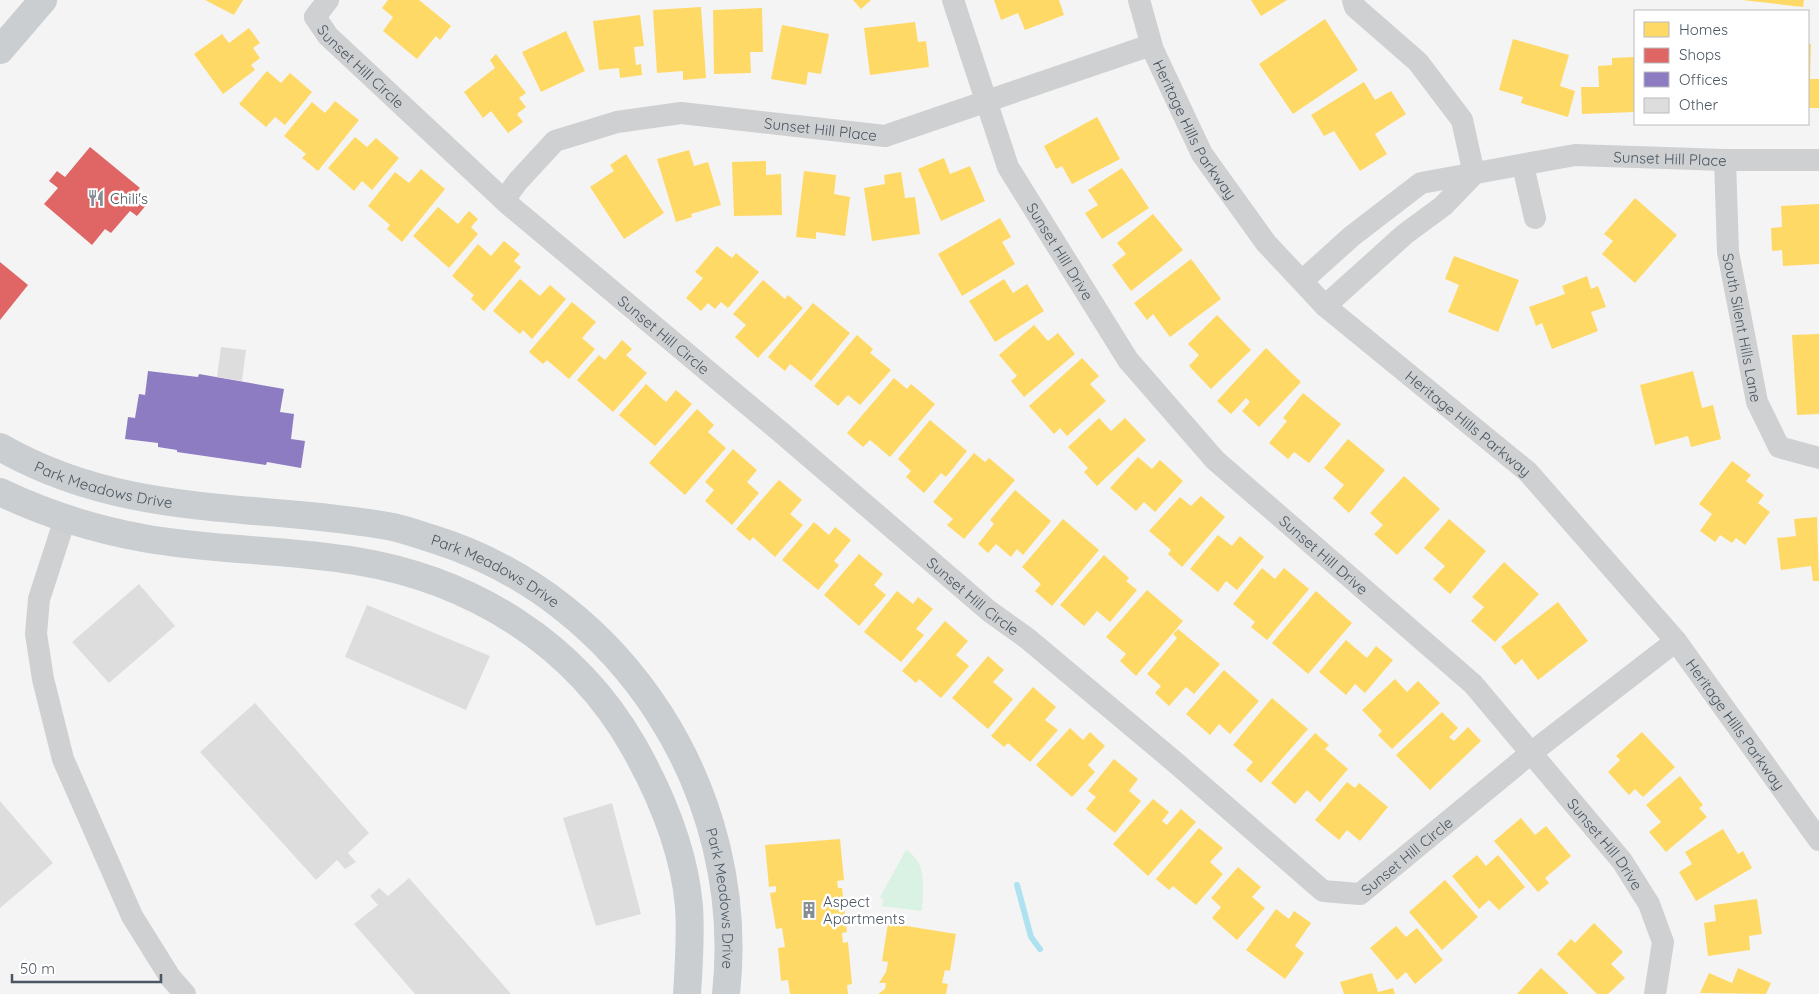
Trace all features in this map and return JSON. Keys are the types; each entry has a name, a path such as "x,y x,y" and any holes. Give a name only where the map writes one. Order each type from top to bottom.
{"main road":[{"path":"0,50 43,0"},
{"name":"Park Meadows Drive","path":"0,446 67,478 94,488 150,500 205,508 318,517 396,528 466,550 496,563 545,593 591,630 632,674 661,716 691,769 710,823 724,876 729,928 726,994"},
{"name":"Park Meadows Drive","path":"0,492 65,519 143,538 356,560 417,574 479,598 522,624 564,659 601,699 624,730 656,786 681,860 689,906 690,956 687,994"}],"street":[{"name":"Sunset Hill Circle","path":"328,0 315,17 328,36 504,200 776,428 988,611 1028,639 1176,763 1323,891 1360,894 1531,753 1676,641"},
{"path":"953,0 987,102"},
{"name":"Heritage Hills Parkway","path":"1139,0 1151,45 1202,154 1266,243 1325,306 1528,472 1676,641 1819,840"},
{"path":"1325,306 1405,234 1443,206 1474,174 1462,120 1418,62 1354,6 1352,0"},
{"name":"Sunset Hill Place","path":"504,200 555,141 617,122 681,113 886,136 1151,45"},
{"name":"Sunset Hill Drive","path":"987,102 1008,167 1128,360 1215,460 1473,684 1622,861 1650,904 1663,942 1655,994"},
{"name":"Sunset Hill Place","path":"1302,281 1352,236 1421,183 1523,166 1575,155 1725,160 1819,160"},
{"name":"South Silent Hills Lane","path":"1725,160 1728,252 1757,402 1779,447 1819,458"},
{"path":"1523,166 1534,218"},
{"path":"65,519 39,599 36,634 43,679 63,758 132,916 170,977 185,994"}],"green space":[{"path":"906,850 913,855 921,869 923,877 922,911 881,906 884,900 880,897"}],"building: Homes":[{"path":"205,0 243,0 234,15"},
{"path":"388,0 419,0 451,26 440,40 436,36 417,59 383,31 393,17 382,8"},
{"path":"853,0 871,0 861,9"},
{"path":"994,0 1059,0 1064,15 1025,30 1018,13 1001,20"},
{"path":"1251,0 1287,0 1261,16"},
{"path":"1742,0 1804,0 1803,7"},
{"path":"701,7 706,78 683,80 683,71 657,73 653,10"},
{"path":"762,8 763,52 750,52 751,73 714,74 713,10"},
{"path":"640,15 644,46 634,47 636,65 641,64 642,75 620,78 619,68 599,70 593,21"},
{"path":"1325,19 1358,70 1293,114 1259,64"},
{"path":"915,22 918,42 926,41 929,67 870,75 864,28"},
{"path":"782,25 829,34 821,74 808,72 806,85 771,79"},
{"path":"249,28 260,43 253,48 260,58 251,65 255,70 223,94 194,54 222,34 229,43"},
{"path":"566,31 585,71 541,92 522,52"},
{"path":"1513,39 1569,55 1560,86 1575,91 1568,117 1521,103 1523,97 1499,90"},
{"path":"1809,44 1811,44 1810,79 1819,79 1819,108 1809,108"},
{"path":"496,54 526,93 519,98 526,107 517,114 523,122 508,133 491,111 483,118 464,92 495,68 490,60"},
{"path":"1634,57 1634,112 1582,114 1581,87 1599,87 1598,66 1612,65 1612,58"},
{"path":"267,71 281,83 290,73 312,92 285,125 275,117 266,127 239,104"},
{"path":"1364,82 1375,100 1391,91 1406,114 1375,134 1387,154 1360,171 1334,131 1324,136 1311,115"},
{"path":"335,101 359,120 318,171 302,158 306,154 284,136 312,102 325,113"},
{"path":"1097,117 1120,159 1072,184 1062,166 1056,169 1044,146"},
{"path":"355,137 367,147 376,138 399,158 372,190 362,181 354,191 328,168"},
{"path":"689,150 694,166 708,162 721,205 691,214 692,217 676,222 657,159"},
{"path":"626,154 664,213 624,239 590,187 614,171 610,165"},
{"path":"944,158 950,174 970,166 985,201 941,221 918,169"},
{"path":"766,161 766,175 781,174 782,215 734,216 732,162"},
{"path":"1122,168 1149,208 1102,239 1085,213 1098,205 1088,190"},
{"path":"421,169 445,189 402,242 387,229 390,225 368,206 395,172 409,183"},
{"path":"804,171 836,175 834,194 850,197 845,236 816,232 816,239 796,237"},
{"path":"901,172 905,198 915,197 920,234 872,241 864,188 885,184 884,175"},
{"path":"1635,198 1677,235 1635,283 1602,254 1613,241 1604,234"},
{"path":"1819,204 1819,264 1783,266 1782,250 1772,251 1771,228 1782,227 1781,206"},
{"path":"438,207 458,224 469,211 478,219 471,227 478,234 449,268 413,236"},
{"path":"1153,214 1183,250 1131,291 1112,265 1126,254 1117,243"},
{"path":"1000,218 1011,237 1002,242 1015,264 962,296 938,254"},
{"path":"504,241 520,254 514,261 521,267 484,311 471,299 474,295 452,276 478,244 491,256"},
{"path":"717,246 732,258 736,253 759,272 728,308 721,302 715,309 708,303 701,311 686,298 703,278 695,272"},
{"path":"1454,256 1519,280 1498,332 1448,312 1459,285 1445,279"},
{"path":"1191,259 1221,299 1170,337 1153,314 1147,320 1134,303"},
{"path":"1587,276 1591,289 1598,286 1606,307 1591,312 1598,331 1552,349 1542,323 1536,326 1529,307 1565,294 1562,286"},
{"path":"520,279 540,296 550,285 566,299 532,339 523,330 520,334 493,311"},
{"path":"1004,279 1013,293 1027,284 1044,311 995,342 969,301"},
{"path":"763,280 785,299 788,295 803,308 758,358 735,337 746,325 733,314"},
{"path":"572,302 596,322 582,338 595,349 569,379 547,360 543,364 529,352"},
{"path":"813,303 850,333 811,381 790,364 785,371 768,357"},
{"path":"1217,315 1251,350 1211,389 1189,366 1199,355 1188,344"},
{"path":"1034,325 1048,341 1058,333 1075,354 1024,397 1011,381 1017,376 999,355"},
{"path":"1819,334 1819,414 1797,415 1792,335"},
{"path":"857,335 873,349 870,353 891,370 860,405 848,395 838,406 814,386"},
{"path":"622,340 632,349 626,355 647,373 613,412 577,380 599,355 605,360"},
{"path":"1266,348 1301,382 1259,427 1242,411 1250,402 1246,398 1231,414 1217,401"},
{"path":"1082,358 1099,376 1090,384 1106,401 1067,436 1060,428 1054,434 1029,406"},
{"path":"1693,371 1702,408 1713,405 1721,439 1691,447 1688,436 1655,445 1640,385"},
{"path":"894,378 907,389 911,384 935,404 890,457 870,440 863,447 847,433"},
{"path":"646,384 666,402 676,390 692,404 655,446 619,415"},
{"path":"1303,393 1341,424 1309,463 1294,452 1288,459 1269,443 1287,421 1283,418"},
{"path":"697,409 714,425 708,432 726,448 685,495 649,463"},
{"path":"1099,418 1111,431 1125,418 1146,440 1097,486 1084,472 1088,468 1068,447"},
{"path":"930,420 967,451 946,477 941,473 924,493 906,477 911,471 898,459"},
{"path":"1348,439 1385,470 1349,513 1333,498 1344,485 1324,468"},
{"path":"733,449 757,470 747,482 759,493 732,525 705,501 714,490 705,482"},
{"path":"974,453 985,462 989,458 1015,480 964,539 947,525 953,519 933,502"},
{"path":"1138,457 1152,469 1160,460 1183,481 1155,512 1144,502 1136,511 1110,488"},
{"path":"1732,461 1751,475 1746,481 1764,495 1758,503 1770,512 1745,545 1736,538 1732,543 1720,535 1715,542 1700,531 1712,514 1699,504"},
{"path":"1404,476 1440,509 1397,555 1374,534 1383,525 1370,513"},
{"path":"779,480 802,500 790,514 803,525 775,557 753,537 750,541 736,529"},
{"path":"1015,490 1051,521 1023,555 1017,549 1011,557 996,544 988,553 978,544 994,524 990,520"},
{"path":"1201,496 1225,517 1182,567 1168,554 1171,550 1149,531 1180,497 1191,506"},
{"path":"1817,517 1819,581 1813,581 1811,566 1781,570 1777,538 1796,536 1794,519"},
{"path":"1063,519 1099,550 1052,606 1035,591 1041,584 1022,567"},
{"path":"1449,519 1486,551 1450,594 1433,579 1445,566 1424,548"},
{"path":"814,522 829,535 835,527 851,540 834,561 839,565 818,590 782,560"},
{"path":"1218,535 1232,546 1240,536 1264,557 1237,590 1226,581 1218,592 1190,569"},
{"path":"859,554 883,574 874,585 886,595 859,626 824,595"},
{"path":"1104,555 1129,578 1126,581 1137,590 1110,622 1097,611 1084,626 1060,605"},
{"path":"1504,562 1539,594 1495,642 1471,621 1484,607 1472,597"},
{"path":"1262,568 1275,579 1284,568 1309,589 1267,640 1251,627 1255,622 1233,604"},
{"path":"1147,590 1183,621 1136,676 1120,661 1126,654 1106,637"},
{"path":"897,591 913,604 918,597 933,609 916,629 924,635 901,662 864,632"},
{"path":"1316,591 1352,623 1308,674 1272,643"},
{"path":"1558,602 1588,641 1538,680 1522,659 1515,665 1501,647"},
{"path":"945,621 968,641 956,655 969,666 941,698 919,679 916,683 902,671"},
{"path":"1178,629 1220,664 1194,694 1186,687 1169,706 1155,693 1161,686 1147,674 1177,638 1173,634"},
{"path":"1346,640 1367,658 1376,646 1393,660 1365,693 1355,684 1346,695 1319,672"},
{"path":"988,656 1004,670 993,682 1013,699 988,729 952,698"},
{"path":"1224,670 1259,701 1230,734 1219,724 1210,735 1186,714"},
{"path":"1395,679 1407,692 1418,681 1440,703 1392,749 1378,735 1382,731 1362,710"},
{"path":"1033,687 1056,707 1045,720 1058,730 1030,762 1008,743 1004,747 991,736"},
{"path":"1272,698 1308,729 1261,783 1246,770 1253,762 1233,745"},
{"path":"1442,712 1458,728 1449,737 1454,741 1468,727 1481,741 1430,790 1396,755"},
{"path":"1070,728 1083,740 1090,732 1105,746 1088,765 1095,772 1072,797 1036,765"},
{"path":"1642,732 1675,767 1643,797 1635,789 1629,795 1608,772 1620,760 1616,756"},
{"path":"1315,733 1329,745 1325,749 1348,769 1320,802 1307,790 1295,804 1271,783"},
{"path":"1114,759 1138,779 1129,791 1141,801 1115,833 1086,809 1096,797 1088,791"},
{"path":"1680,776 1703,805 1699,808 1707,817 1666,852 1649,832 1661,822 1646,805"},
{"path":"1347,782 1355,788 1359,783 1388,807 1360,841 1347,830 1339,840 1315,820"},
{"path":"1153,799 1169,812 1162,821 1167,825 1181,809 1196,822 1148,876 1113,844"},
{"path":"1521,818 1535,835 1546,826 1571,856 1545,878 1549,883 1538,892 1494,841"},
{"path":"1199,828 1223,848 1210,862 1223,874 1196,905 1173,886 1169,890 1156,879"},
{"path":"1723,829 1738,854 1743,851 1752,868 1696,901 1679,872 1692,864 1685,852"},
{"name":"Aspect Apartments","path":"840,839 844,880 837,881 838,888 842,888 847,932 842,933 843,943 848,942 852,984 847,985 848,994 790,994 788,980 781,981 778,948 785,947 782,928 776,929 770,893 776,892 776,886 769,887 765,845"},
{"path":"1477,855 1486,866 1498,855 1525,887 1499,910 1489,900 1479,909 1452,876"},
{"path":"1238,867 1261,887 1252,897 1265,908 1237,940 1212,918 1221,907 1211,898"},
{"path":"1445,880 1478,917 1442,950 1409,912"},
{"path":"1757,899 1762,934 1749,936 1750,950 1708,956 1704,923 1716,921 1714,905"},
{"path":"1276,909 1289,919 1294,911 1311,923 1295,946 1304,953 1285,979 1246,950"},
{"name":"Aspect Apartments","path":"888,923 956,934 950,971 945,970 942,983 948,984 946,994 878,994 885,989 886,983 879,983 886,972 888,962 882,961"},
{"path":"1594,923 1623,952 1611,964 1625,978 1608,994 1597,994 1557,954 1571,939 1575,943"},
{"path":"1396,926 1406,937 1417,928 1443,960 1415,984 1406,972 1397,980 1370,948"},
{"path":"1541,968 1569,994 1517,994"},
{"path":"1738,968 1771,983 1766,994 1700,993 1709,973 1732,983"},
{"path":"1372,973 1378,992 1393,988 1395,994 1344,994 1340,982"}],"building: Shops":[{"name":"Chili's","path":"90,147 140,188 136,192 148,203 137,216 130,211 111,233 105,229 92,245 44,204 58,188 49,181 57,171 65,177"},
{"path":"0,262 28,285 0,320"}],"building: Offices":[{"path":"148,371 198,377 199,374 284,389 280,412 294,414 291,439 305,441 301,468 267,462 266,465 177,452 177,450 158,447 158,443 125,439 128,417 135,418 139,394 145,395"}],"building: Other":[{"path":"221,347 246,350 242,381 217,377"},
{"path":"139,584 175,626 109,683 72,642"},
{"path":"367,605 490,656 466,710 345,657"},
{"path":"255,703 369,833 348,853 356,862 345,869 337,860 316,880 200,752"},
{"path":"0,801 53,863 0,908"},
{"path":"612,803 641,914 596,926 563,818"},
{"path":"409,878 511,994 415,994 354,924 378,905 370,896 379,888 388,896"}],"waterway":[{"path":"1017,885 1031,937 1040,949"}],"place":[{"name":"Chili's","path":"96,198"},
{"name":"Aspect Apartments","path":"809,910"}]}
